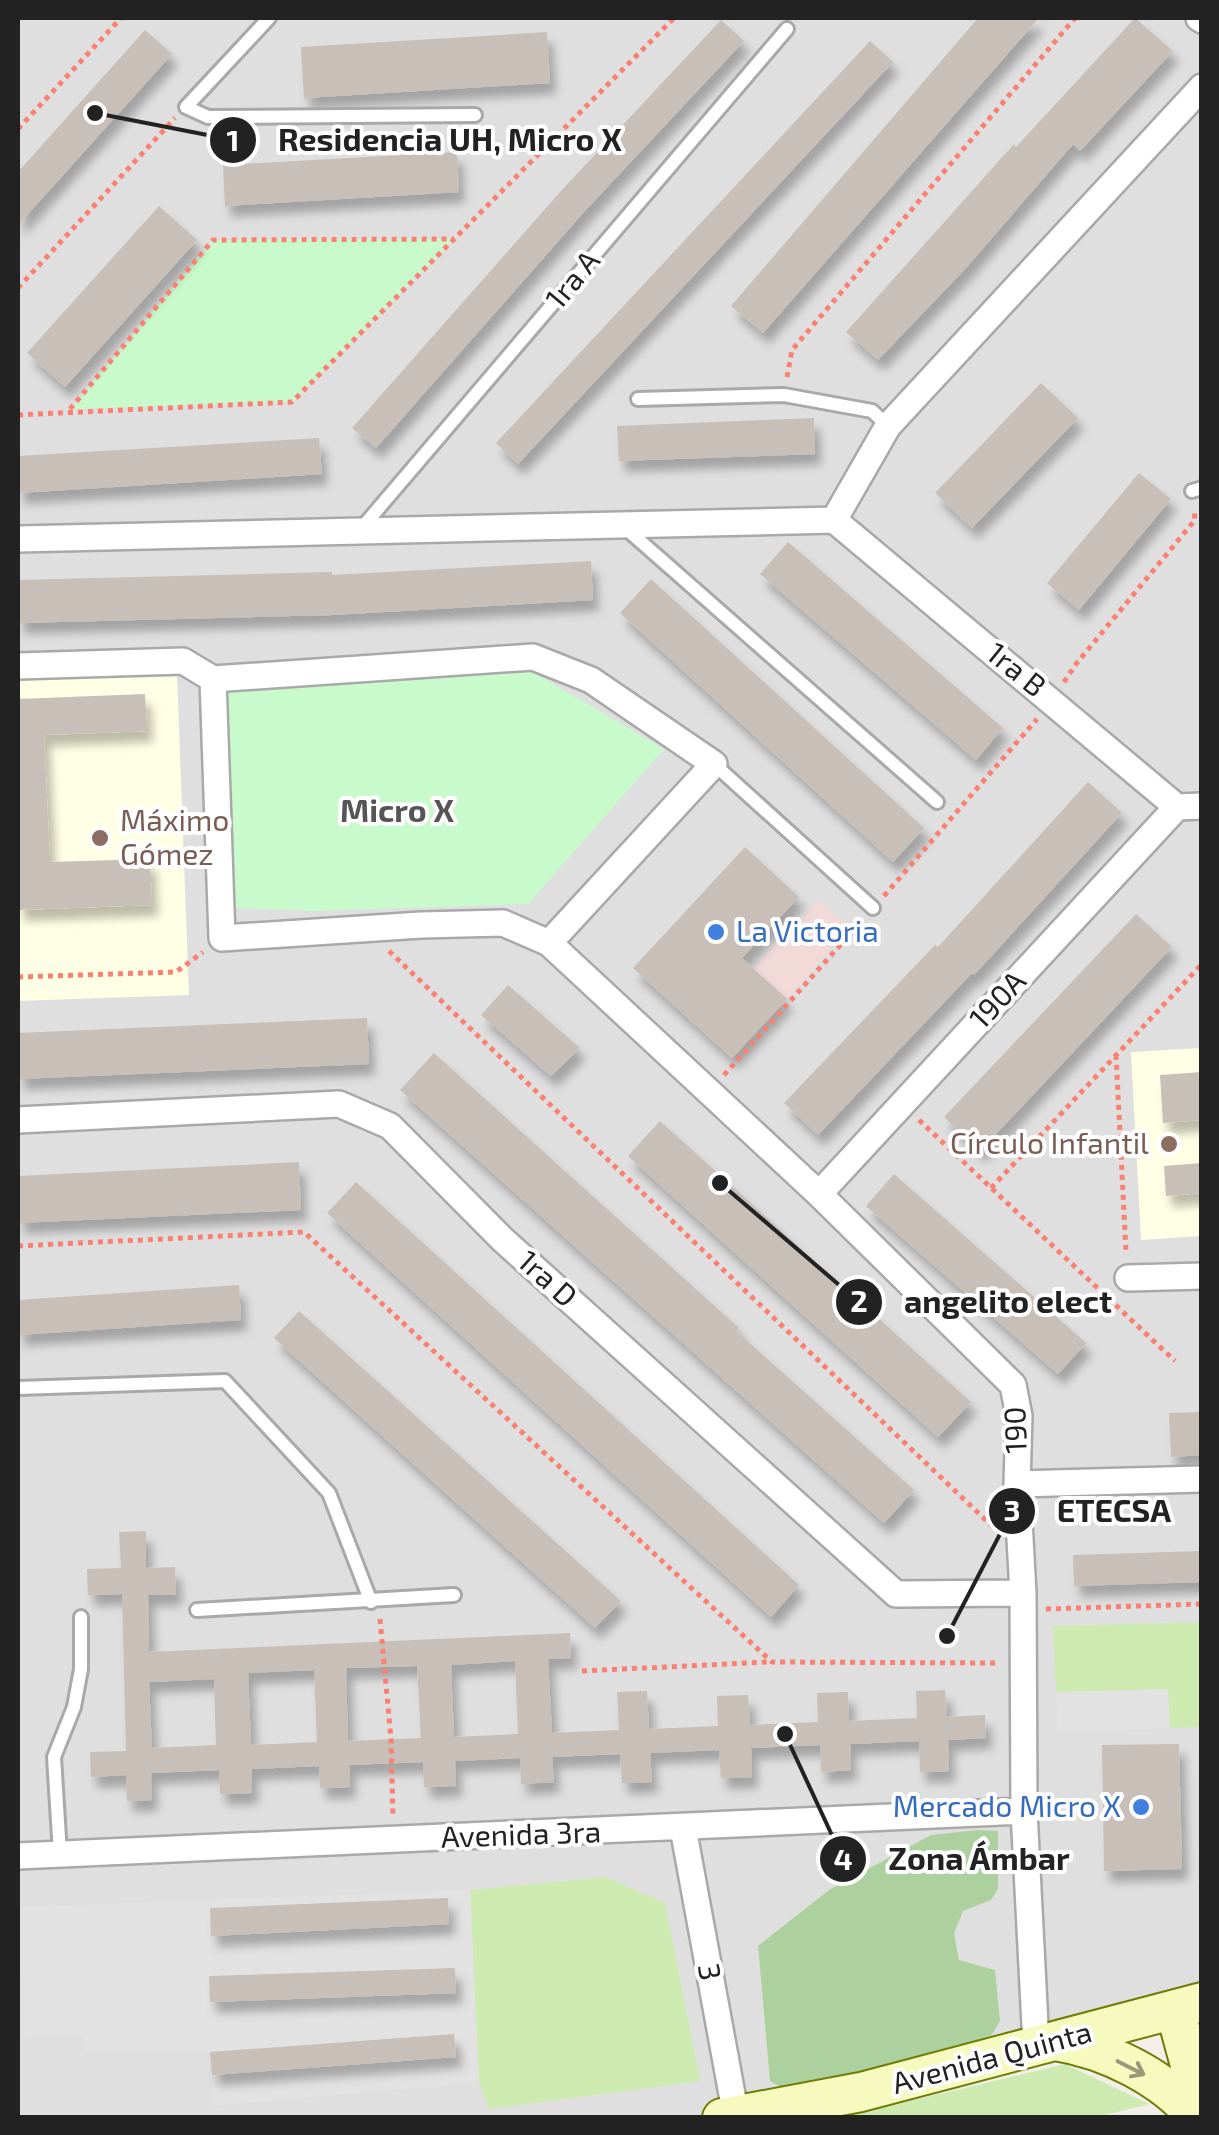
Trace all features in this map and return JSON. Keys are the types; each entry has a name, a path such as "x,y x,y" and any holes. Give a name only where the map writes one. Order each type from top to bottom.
{"main road":[{"name":"Avenida Quinta","path":"729,2117 861,2092 1188,2006"},
{"path":"1188,2006 1202,2109"},
{"path":"1044,2043 1084,2046 1138,2071 1184,2101 1197,2118"}],"street":[{"path":"18,539 834,520 888,426 1202,88"},
{"name":"1ra B","path":"834,520 1189,806"},
{"path":"18,666 184,661 214,679 533,658 592,680 714,764 549,943"},
{"path":"214,679 222,938 365,928"},
{"name":"190A","path":"818,1194 1189,806"},
{"name":"190","path":"365,928 503,923 549,943 818,1194 1013,1385 1019,1416 1024,1811 1044,2043"},
{"name":"1ra D","path":"18,1120 339,1104 390,1126 502,1239 896,1594 1023,1601"},
{"path":"1128,1278 1202,1276"},
{"path":"1017,1484 1202,1478"},
{"name":"Avenida 3ra","path":"18,1856 1024,1811"},
{"name":"3","path":"683,1828 729,2117"}],"lane":[{"path":"268,18 186,107 208,116 476,115"},
{"name":"1ra A","path":"359,531 786,29"},
{"path":"638,399 784,394 872,411 888,426"},
{"path":"622,525 937,802"},
{"path":"714,764 872,908"},
{"path":"18,1388 224,1381 329,1493 371,1602"},
{"path":"197,1610 454,1596"},
{"path":"60,1854 54,1758 74,1708 81,1669 81,1617"}],"path":[{"path":"18,129 121,18"},
{"path":"18,415 292,402 674,18"},
{"path":"784,394 792,350 1075,18"},
{"path":"18,288 186,107"},
{"path":"70,409 213,240 454,240"},
{"path":"709,1092 1053,700 1076,664 1195,520 1197,490"},
{"path":"365,928 1020,1554"},
{"path":"18,977 176,972 222,938"},
{"path":"991,1188 1202,964"},
{"path":"1116,1055 1130,1319"},
{"path":"902,1104 1175,1361"},
{"path":"18,1246 304,1232 772,1662"},
{"path":"1023,1601 1202,1604"},
{"path":"371,1602 380,1620 391,1739 394,1840"},
{"path":"582,1671 772,1662 1023,1664"}],"shaded area":[{"path":"18,18 1201,18 1201,2002 722,2117 18,2117"},
{"name":"Máximo Gómez","path":"177,674 189,995 18,1001 18,680"},
{"path":"818,901 849,927 787,999 753,968"},
{"name":"Círculo Infantil","path":"1201,1048 1201,1236 1141,1240 1131,1052"},
{"path":"1168,1689 1170,1728 1058,1733 1056,1692"},
{"path":"470,1890 479,2082 212,2106 210,2052 86,2051 81,2034 23,2037 21,1907"}],"green space":[{"path":"454,239 292,402 70,409 213,240"},
{"path":"531,671 664,749 528,904 314,911 234,908 227,691"},
{"path":"1201,1622 1201,1727 1170,1728 1167,1689 1056,1692 1053,1626"},
{"path":"998,1831 998,1889 991,1900 963,1911 954,1933 959,1960 995,1970 1000,2021 989,2039 788,2091 770,2081 758,1946 829,1890 931,1835"},
{"path":"606,1877 665,1903 700,2081 489,2109 479,2082 470,1890"},
{"path":"1065,2064 1149,2104 1093,2118 840,2118"}],"building":[{"path":"978,18 1039,18 763,333 731,306"},
{"path":"1135,18 1173,51 1080,151 1073,144 966,268 878,360 846,332 1014,144 1016,147"},
{"path":"721,20 744,41 583,213 376,448 352,428 560,192"},
{"path":"145,30 172,54 18,225 18,172"},
{"path":"547,32 550,83 304,98 301,47"},
{"path":"870,41 893,62 518,464 496,443"},
{"path":"457,152 459,192 225,206 223,165"},
{"path":"159,206 197,240 65,387 27,353"},
{"path":"1041,383 1078,418 972,528 935,493"},
{"path":"814,418 815,454 619,461 617,426"},
{"path":"319,438 322,474 18,493 18,456"},
{"path":"1139,473 1171,499 1079,610 1047,583"},
{"path":"788,542 1003,728 976,760 760,574"},
{"path":"591,561 593,600 332,615 18,623 18,580 332,575"},
{"path":"651,579 924,828 893,862 620,613"},
{"path":"145,694 147,731 44,735 50,862 150,859 152,905 18,910 18,699"},
{"path":"1088,782 1122,813 974,975 818,1135 784,1103 935,945 938,947"},
{"name":"La Victoria","path":"745,847 799,897 742,958 787,999 732,1058 633,968"},
{"path":"1136,914 1172,947 980,1151 944,1117"},
{"path":"508,985 580,1048 551,1076 481,1015"},
{"path":"367,1018 369,1064 18,1079 18,1033"},
{"path":"434,1053 914,1490 884,1523 400,1090"},
{"path":"1202,1072 1202,1120 1163,1123 1160,1075"},
{"path":"660,1121 971,1402 938,1437 628,1156"},
{"path":"299,1162 301,1210 18,1223 18,1176"},
{"path":"1202,1163 1202,1193 1166,1196 1164,1166"},
{"path":"894,1174 1086,1343 1058,1374 866,1206"},
{"path":"356,1182 799,1585 771,1617 327,1213"},
{"path":"239,1285 241,1320 18,1335 18,1300"},
{"path":"299,1311 621,1601 595,1628 274,1338"},
{"path":"1202,1412 1202,1455 1171,1457 1169,1413"},
{"path":"146,1531 146,1568 175,1567 176,1595 148,1595 149,1652 570,1633 571,1658 548,1659 552,1733 619,1730 617,1692 647,1691 649,1729 718,1726 717,1696 748,1695 750,1725 818,1722 817,1693 848,1692 849,1721 917,1718 916,1691 945,1690 947,1717 985,1715 986,1738 948,1740 949,1771 920,1772 919,1741 850,1744 851,1770 821,1772 820,1745 751,1748 752,1777 721,1778 719,1750 650,1753 652,1782 622,1783 620,1754 552,1757 554,1782 521,1784 520,1758 455,1761 456,1786 424,1787 423,1762 349,1765 350,1787 320,1788 319,1766 252,1769 252,1793 220,1794 219,1770 151,1773 152,1800 127,1801 126,1775 91,1777 90,1752 126,1751 122,1594 88,1595 87,1569 121,1568 119,1532","holes":["515,1661 518,1734 454,1737 451,1665","417,1666 421,1738 348,1741 346,1668","314,1670 317,1742 251,1745 248,1673","214,1679 216,1745 152,1748 149,1682"]},
{"path":"1202,1551 1202,1582 1074,1586 1073,1555"},
{"name":"Mercado Micro X","path":"1179,1744 1182,1869 1104,1871 1102,1745"},
{"path":"448,1898 449,1924 211,1936 210,1908"},
{"path":"455,1968 456,1993 210,2002 209,1976"},
{"path":"454,2034 456,2057 212,2075 210,2052"}],"place":[{"name":"Residencia UH, Micro X","path":"95,113"},
{"name":"Máximo Gómez","path":"100,838"},
{"name":"La Victoria","path":"716,932"},
{"name":"Círculo Infantil","path":"1169,1144"},
{"name":"angelito elect","path":"720,1183"},
{"name":"ETECSA","path":"947,1636"},
{"name":"Zona Ámbar","path":"785,1734"},
{"name":"Mercado Micro X","path":"1141,1807"}],"district":[{"name":"Micro X","path":"397,811"}]}
